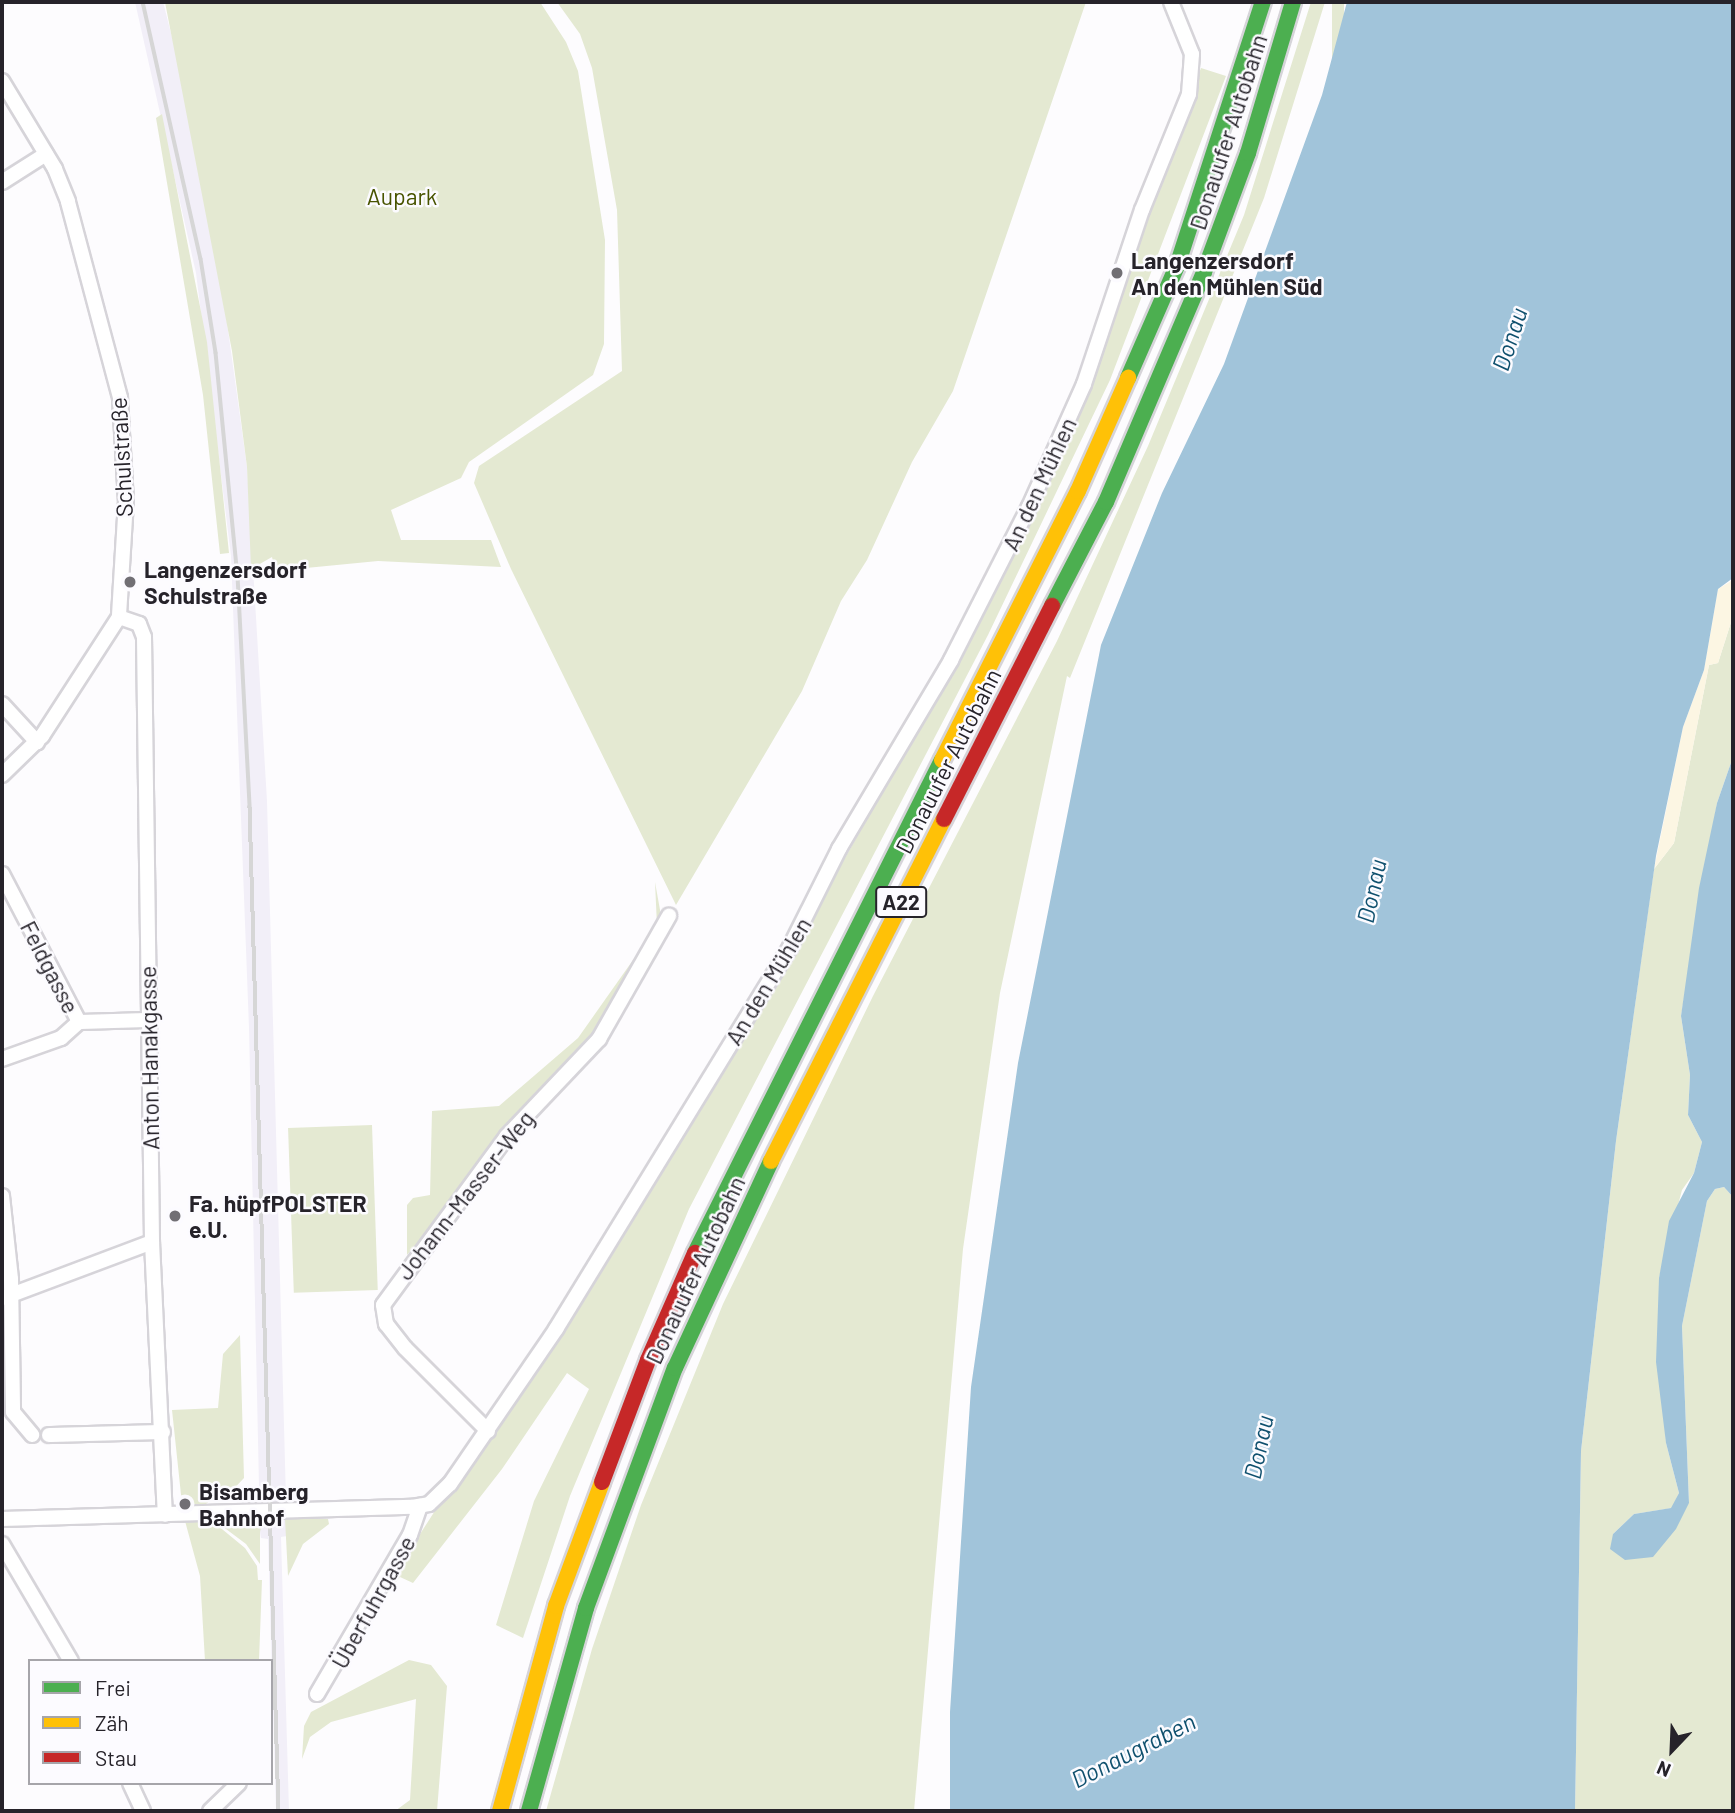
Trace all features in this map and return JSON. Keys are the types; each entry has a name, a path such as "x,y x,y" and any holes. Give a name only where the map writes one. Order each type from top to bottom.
{"highway":[{"name":"Donauufer Autobahn","path":"500,1811 556,1606 648,1360 717,1206 1078,491 1177,266 1263,2"},
{"name":"Donauufer Autobahn","path":"530,1811 586,1608 675,1368 739,1225 1106,502 1209,260 1248,153 1293,2"}],"street":[{"name":"An den Mühlen","path":"420,1506 439,1497 488,1431 569,1307 790,947 839,849 916,723 992,582 1084,384 1142,210 1189,94 1192,54 1171,2"},
{"name":"Schulstraße","path":"2,81 46,154 68,202 123,412 126,524 119,617 37,742 2,775"},
{"path":"2,182 46,154"},
{"name":"Anton Hanakgasse","path":"119,617 139,624 144,638 152,1242 165,1515"},
{"path":"2,704 37,742"},
{"name":"Feldgasse","path":"2,874 79,1022"},
{"name":"Johann-Masser-Weg","path":"488,1431 399,1340 386,1324 383,1305 508,1136 599,1039 669,916"},
{"path":"2,1059 61,1038 79,1022 148,1020"},
{"path":"2,1196 13,1412 32,1435"},
{"path":"6,1296 152,1242"},
{"path":"49,1436 163,1432"},
{"path":"2,1519 420,1506"},
{"name":"Überfuhrgasse","path":"317,1694 410,1535 420,1506"},
{"path":"2,1544 70,1659"},
{"path":"131,1785 143,1811"},
{"path":"211,1811 237,1785"}],"shaded area":[{"path":"135,2 163,2 182,76 223,294 247,467 267,801 287,1536 281,1537 289,1811 276,1811 268,1539 261,1538 260,1532 249,1028 231,556 196,273"}],"green space":[{"name":"Aupark","path":"165,2 540,2 566,42 578,71 605,240 604,344 593,375 469,462 461,478 391,510 401,540 491,540 501,567 378,561 275,571 272,557 251,569 247,467 232,351"},
{"path":"557,2 1086,2 953,391 912,462 867,560 841,601 802,691 676,905 511,569 474,483 479,466 622,371 617,210 592,68 580,34"},
{"path":"1311,2 1325,2 1264,198 1070,678 1067,676 1000,993 963,1249 914,1811 546,1811 592,1649 641,1505 723,1304 873,996 1057,641 1148,446 1244,215"},
{"path":"1332,2 1344,2 1344,74 1332,74"},
{"path":"1201,68 1226,76 1110,380 988,635 689,1209 570,1496 523,1638 496,1625 534,1501 589,1389 567,1373 502,1469 413,1583 400,1577 357,1632 761,1004 970,640 1038,501"},
{"path":"162,114 207,342 229,553 220,554 203,395 156,118"},
{"path":"1733,616 1733,757 1717,803 1681,1016 1690,1075 1688,1115 1702,1142 1694,1173 1682,1190 1659,1278 1666,1443 1679,1493 1672,1508 1634,1514 1613,1534 1689,1503 1682,1326 1707,1201 1715,1189 1724,1187 1733,1197 1733,1811 1575,1811 1581,1451 1616,1141 1654,869 1674,843 1709,665 1718,663"},
{"path":"655,882 662,921 604,1025 407,1255 407,1205 413,1198 430,1195 432,1111 499,1106 578,1038 657,926"},
{"path":"372,1125 378,1290 294,1293 288,1128"},
{"path":"240,1335 244,1478 227,1496 221,1491 206,1504 182,1504 172,1410 218,1408 223,1354"},
{"path":"285,1519 328,1519 329,1524 303,1544 288,1576"},
{"path":"211,1520 245,1548 257,1566 258,1580 262,1580 259,1659 205,1659 200,1576 185,1521"},
{"path":"263,1520 260,1532 260,1564 246,1544 222,1526 224,1521"},
{"path":"409,1660 431,1665 447,1686 437,1811 395,1811 410,1800 416,1699 331,1722 310,1737 302,1759 304,1726 311,1712"}],"sand":[{"path":"1733,580 1733,616 1718,663 1709,665 1674,843 1654,869 1683,727 1704,670 1718,589"}],"water":[{"path":"1347,2 1733,2 1733,578 1718,589 1704,670 1683,727 1656,856 1616,1141 1581,1451 1575,1811 950,1811 950,1712 971,1387 1018,1063 1101,645 1162,493 1224,364 1322,95"},
{"path":"1733,757 1733,1197 1724,1187 1715,1189 1707,1201 1682,1326 1689,1503 1676,1529 1653,1557 1625,1560 1610,1549 1613,1534 1634,1514 1671,1508 1679,1493 1666,1443 1656,1362 1659,1278 1669,1221 1694,1173 1702,1142 1688,1115 1690,1075 1681,1016 1699,888 1717,803"}],"railway":[{"path":"143,2 201,259 216,353 238,576 250,807 279,1811"}],"traffic: fast":[{"path":"1128,378 1177,266 1263,2"},
{"path":"1052,606 1106,502 1204,272 1248,153 1293,2"},
{"path":"695,1253 942,760"},
{"path":"529,1811 586,1608 675,1368 771,1161"}],"traffic: slow":[{"path":"942,760 1078,491 1128,378"},
{"path":"771,1161 944,819"},
{"path":"500,1811 556,1606 602,1482"}],"traffic: jam":[{"path":"944,819 1052,606"},
{"path":"602,1482 648,1360 695,1253"}],"place":[{"name":"Langenzersdorf An den Mühlen Süd","path":"1117,273"},
{"name":"Langenzersdorf Schulstraße","path":"130,582"},
{"name":"Fa. hüpfPOLSTER e.U.","path":"175,1216"},
{"name":"Bisamberg Bahnhof","path":"185,1504"}],"water label":[{"name":"Donau","path":"1509,339"},
{"name":"Donau","path":"1371,891"},
{"name":"Donau","path":"1258,1447"},
{"name":"Donaugraben","path":"1133,1750"}]}
